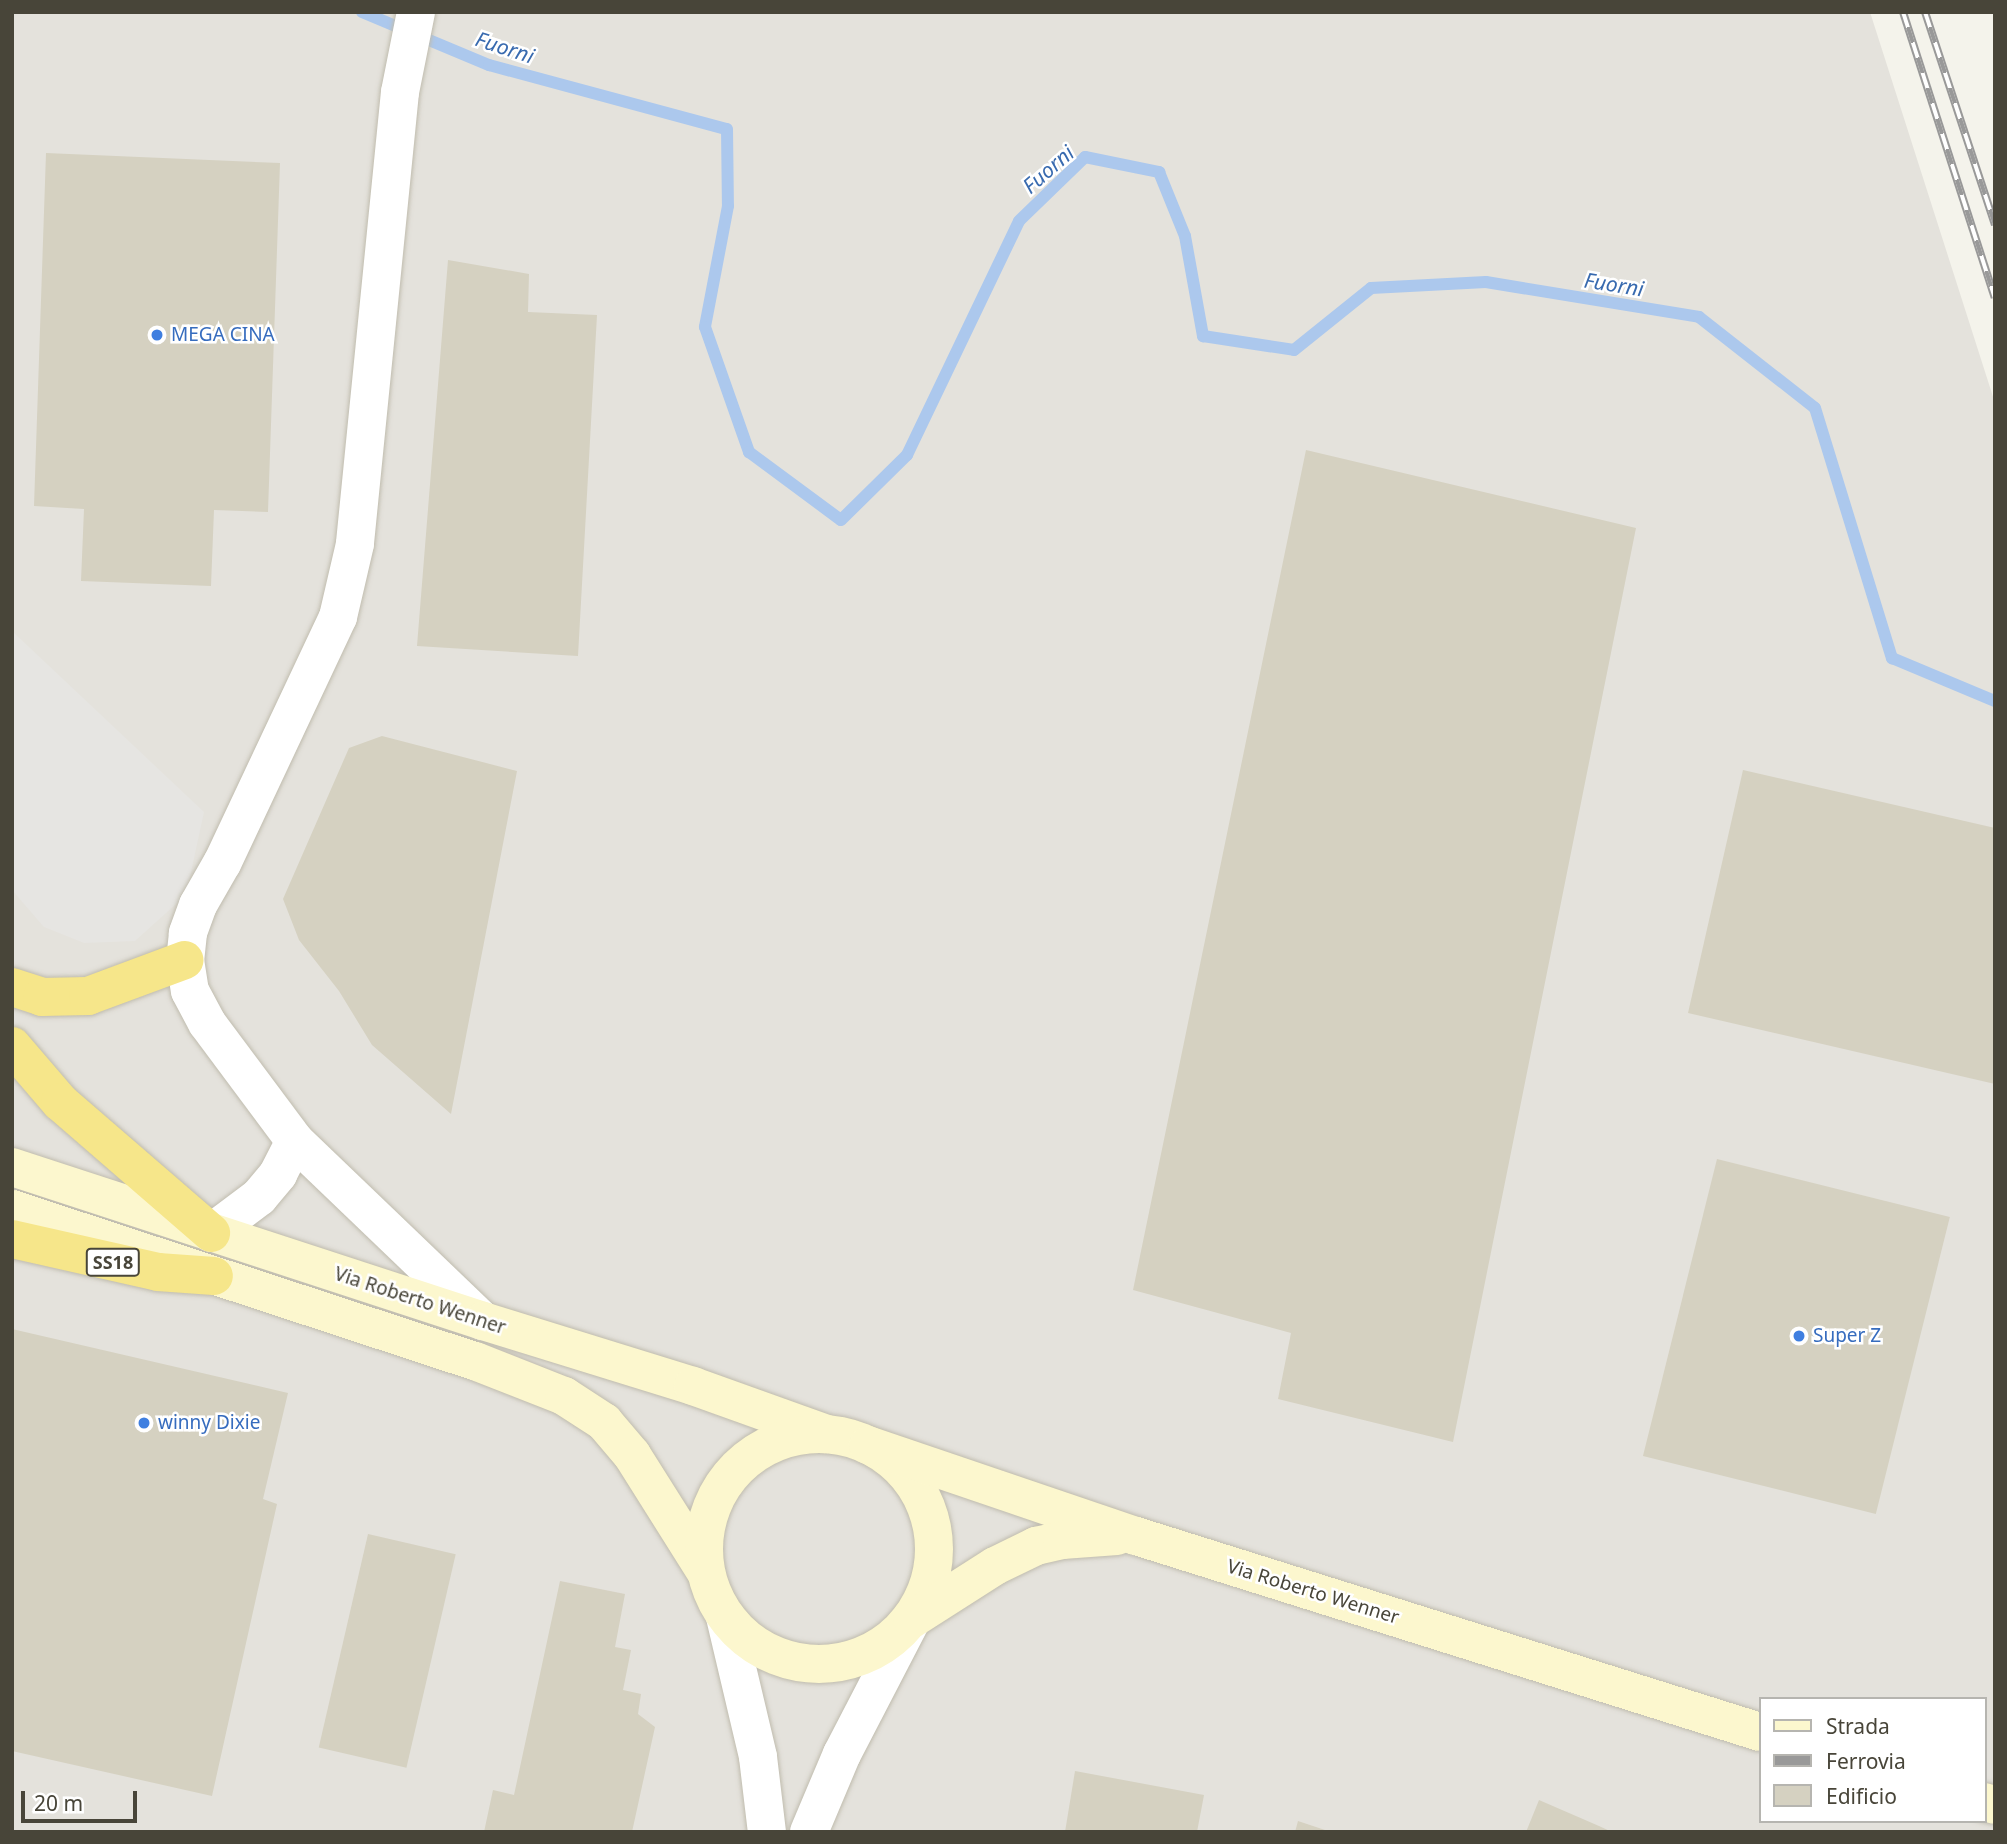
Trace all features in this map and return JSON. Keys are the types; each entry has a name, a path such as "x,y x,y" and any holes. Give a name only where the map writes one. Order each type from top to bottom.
{"highway":[{"path":"12,987 42,997 88,996 185,960"},
{"path":"12,1046 60,1102 211,1233"},
{"name":"SS18","path":"12,1238 158,1272 214,1276"}],"main road":[{"name":"Via Roberto Wenner","path":"12,1167 483,1321 694,1386 827,1434"},
{"name":"Via Roberto Wenner","path":"12,1209 475,1361 564,1396 604,1422 632,1455 705,1571"},
{"path":"912,1619 928,1588 932,1566 931,1521 918,1490 896,1463 868,1445 827,1434 797,1436 768,1445 743,1462 723,1484 710,1511 703,1541 705,1571 712,1595 725,1617 750,1643 782,1660 818,1666 854,1660 886,1644 912,1619 995,1566 1037,1546 1062,1540 1136,1536"},
{"name":"Via Roberto Wenner","path":"868,1445 1136,1536 1758,1731"}],"street":[{"path":"416,12 400,92 355,544 338,617 222,863 198,905 188,933 185,960 190,991 207,1023 295,1141 483,1321"},
{"path":"211,1233 259,1197 278,1174 295,1141"},
{"path":"725,1617 758,1756 767,1832"},
{"path":"809,1832 842,1754 912,1619"}],"shaded area":[{"path":"12,12 1870,12 1995,403 1995,1832 12,1832"},
{"path":"12,631 204,812 186,895 135,941 84,943 44,927 12,890"}],"building":[{"name":"MEGA CINA","path":"46,153 280,163 268,512 214,510 211,586 81,581 84,509 34,506"},
{"path":"448,260 529,274 528,312 597,315 578,656 417,646"},
{"path":"1306,450 1636,528 1453,1442 1278,1399 1291,1333 1133,1290"},
{"path":"382,736 517,771 451,1114 372,1045 339,991 299,940 283,899 349,748"},
{"path":"1743,770 1995,828 1995,1084 1688,1013"},
{"name":"Super Z","path":"1717,1159 1950,1217 1876,1514 1643,1456"},
{"path":"12,1329 288,1393 263,1499 277,1504 212,1796 12,1751"},
{"path":"368,1534 456,1554 406,1768 319,1747"},
{"path":"560,1581 625,1594 615,1647 631,1650 623,1690 641,1694 638,1714 655,1727 632,1832 484,1832 493,1790 514,1795"},
{"path":"1075,1771 1204,1795 1197,1832 1065,1832"},
{"path":"1539,1800 1599,1826 1612,1832 1526,1832"},
{"path":"1298,1821 1328,1831 1328,1832 1295,1832"}],"waterway":[{"name":"Fuorni","path":"362,12 489,65 727,129 728,206 705,327 749,452 841,520 907,455 1019,221 1085,157 1159,172 1185,236 1203,336 1294,350 1371,288 1486,282 1699,317 1815,408 1892,658 1995,701"}],"railway":[{"path":"1903,12 1995,298"},
{"path":"1925,12 1995,225"}],"place":[{"name":"MEGA CINA","path":"157,335"},
{"name":"Super Z","path":"1799,1336"},
{"name":"winny Dixie","path":"144,1423"}]}
